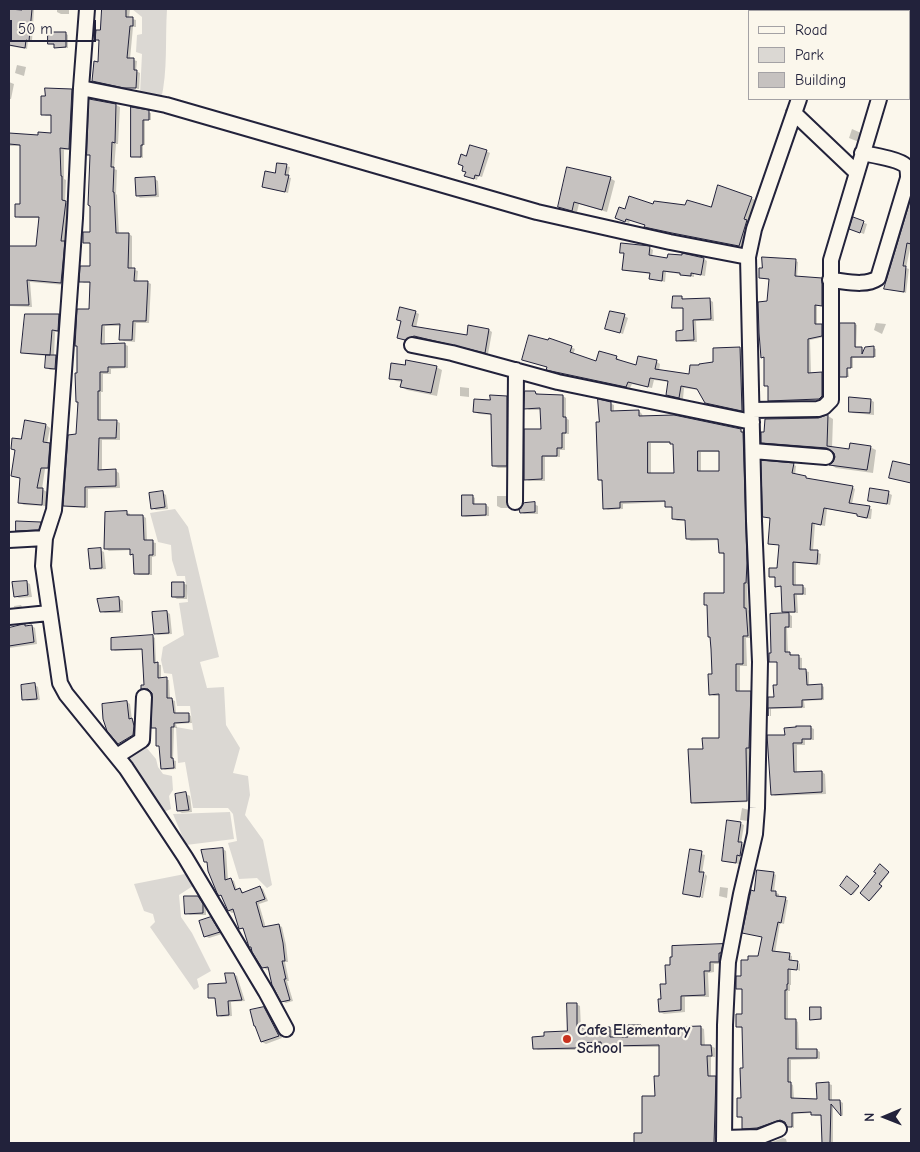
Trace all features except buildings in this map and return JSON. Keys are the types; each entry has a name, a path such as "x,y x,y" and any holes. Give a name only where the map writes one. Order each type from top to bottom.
{"street":[{"path":"87,9 75,218 54,510 45,538 43,566 60,683 66,694 117,756 185,857 286,1029"},
{"path":"81,88 166,105 538,212 660,240 748,257"},
{"path":"779,1129 759,1137 724,1141 728,962 757,821 760,662 748,257 754,228 799,100"},
{"path":"412,345 452,353 558,382 752,416 818,409 828,405 830,400 832,360 831,260 856,172 880,100"},
{"path":"794,113 856,172"},
{"path":"830,280 866,283 878,278 908,178 905,166 898,162 862,153"},
{"path":"515,502 516,370"},
{"path":"753,452 826,457"},
{"path":"9,540 45,538"},
{"path":"9,617 49,612"},
{"path":"117,756 142,740 144,697"}],"green space":[{"path":"132,9 167,9 165,66 161,100 140,94 142,54 136,52 137,35 142,34 142,17"},
{"path":"175,509 188,527 219,657 200,662 207,688 224,687 226,725 240,748 233,773 248,776 250,795 245,815 263,840 272,885 267,888 257,878 239,879 228,843 237,841 233,814 228,808 193,808 185,762 178,763 176,727 193,730 190,706 177,706 172,674 164,673 161,660 163,647 184,635 179,603 188,602 185,576 177,576 172,560 171,545 158,542 150,513"},
{"path":"146,747 156,759 158,767 163,774 172,776 173,790 169,796 171,809 161,813 124,759"},
{"path":"230,812 234,839 186,845 173,814"},
{"path":"190,873 196,884 179,895 181,917 192,933 211,971 197,979 199,987 194,990 150,927 155,922 153,914 144,911 134,884"}],"place":[{"name":"Cafe Elementary School","path":"567,1039"}]}
